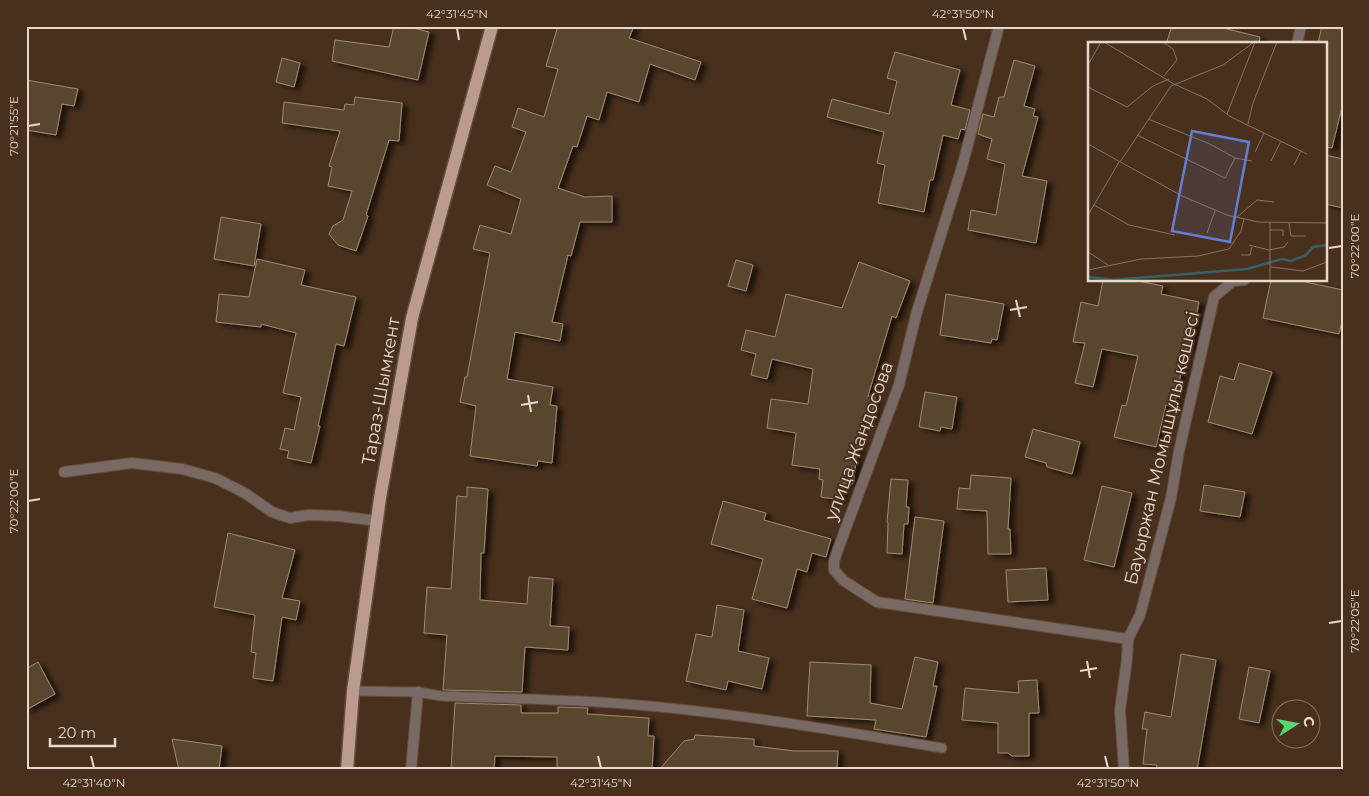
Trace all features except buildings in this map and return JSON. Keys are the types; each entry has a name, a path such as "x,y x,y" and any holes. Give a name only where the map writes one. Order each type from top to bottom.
{"main road":[{"name":"Тараз-Шымкент","path":"347,770 353,690 377,521 412,318 492,26"}],"street":[{"name":"улица Жандосова","path":"998,26 962,167 916,315 899,386 838,548 834,561 834,570 844,581 877,602 1128,639"},
{"path":"1298,42 1301,26"},
{"name":"Бауыржан Момышұлы көшесі","path":"1128,639 1140,615 1171,498 1179,451 1214,297 1234,281"},
{"path":"64,472 132,463 182,469 215,478 245,493 272,512 290,518 308,515 340,516 377,521"},
{"path":"1124,770 1120,710 1128,639"},
{"path":"411,770 418,692"}],"lane":[{"path":"353,690 418,692 441,696 598,702 702,712 942,748"}]}
